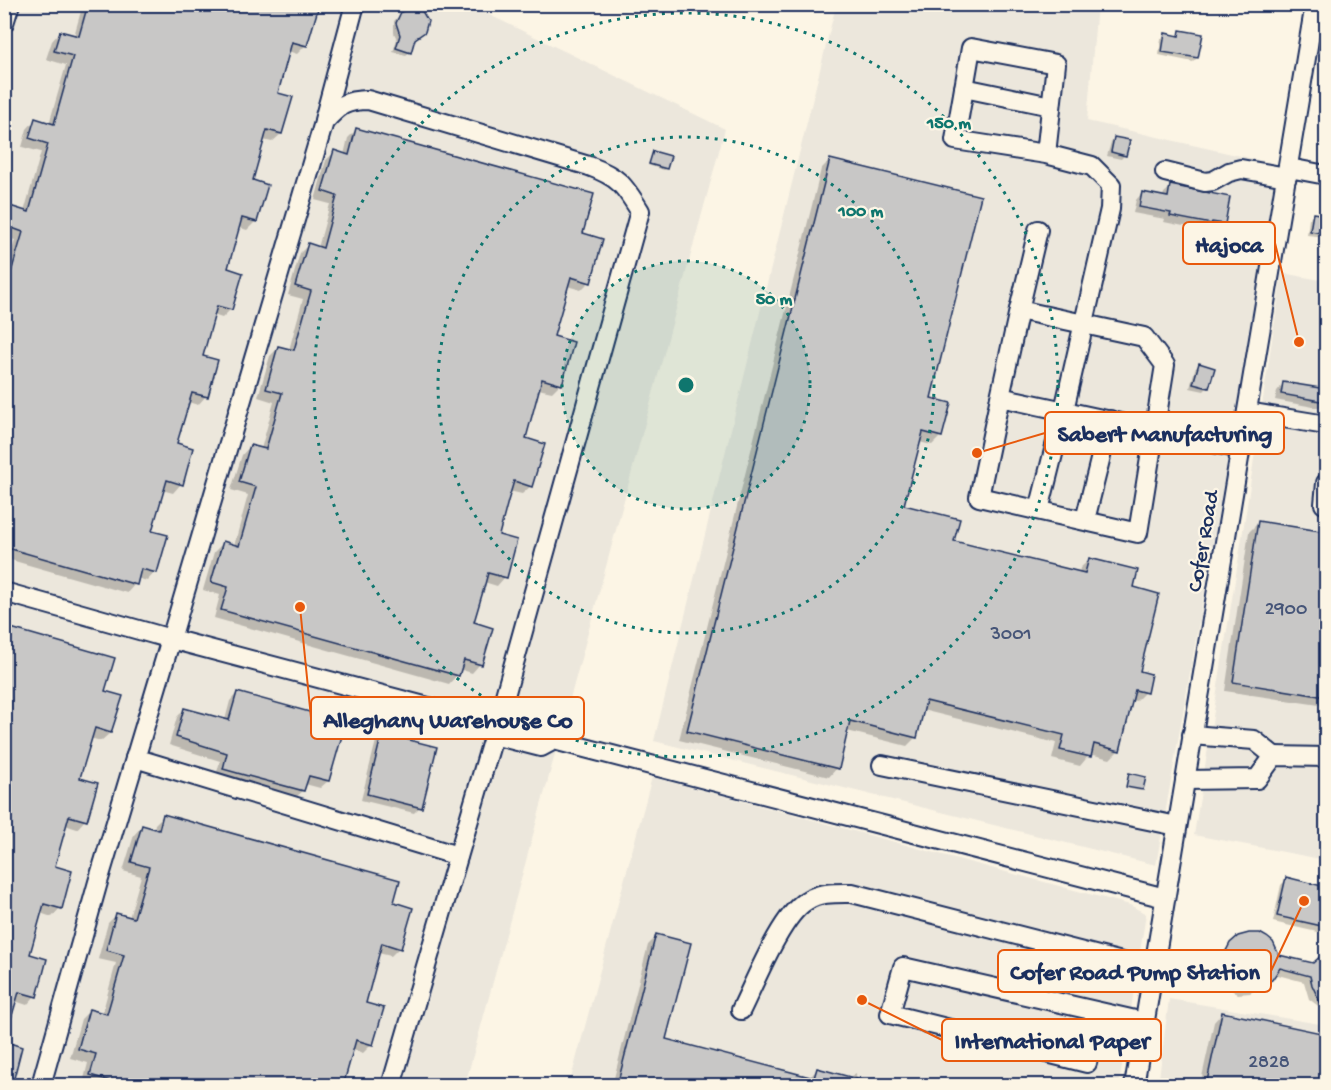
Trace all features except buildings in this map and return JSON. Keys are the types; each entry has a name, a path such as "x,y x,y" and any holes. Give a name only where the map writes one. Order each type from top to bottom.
{"street":[{"path":"4,23 10,4"},
{"path":"44,1086 43,1078 135,758 324,122 356,4"},
{"name":"Cofer Road","path":"1134,1086 1315,4"},
{"path":"1039,510 1110,209 1111,185 1092,166 1046,154 955,140 971,48 1056,64 1046,154"},
{"path":"964,88 1051,106"},
{"path":"324,122 341,105 354,100 368,100 610,174 626,188 640,211 497,724 391,1086"},
{"path":"1165,172 1205,182 1241,169 1326,175"},
{"path":"1019,310 1144,337 1165,365 1138,533 978,497 1019,310 1038,230"},
{"path":"1000,397 1241,449"},
{"path":"1247,412 1326,424"},
{"path":"1085,520 1110,420"},
{"path":"1324,504 1326,483"},
{"path":"4,592 171,639 497,724 541,747 554,740 1165,898"},
{"path":"497,724 550,724 554,740"},
{"path":"1192,735 1254,740 1274,756 1326,757"},
{"path":"1185,780 1257,779 1274,756"},
{"path":"135,758 458,856"},
{"path":"882,765 1177,826"},
{"path":"741,1010 774,944 796,908 807,900 829,894 852,893 1153,970"},
{"path":"1098,1012 1087,1063 890,1014 903,967 1144,1022"}],"shaded area":[{"path":"5,5 469,5 725,129 465,1085 5,1086"},
{"path":"836,5 1097,5 1087,121 1280,165 1156,865 654,741"},
{"path":"1282,273 1326,281 1326,860 1194,835"},
{"path":"652,777 1130,905 1146,914 1119,1085 569,1086"},
{"path":"1169,999 1326,1025 1326,1085 1158,1086"}],"place":[{"name":"Hajoca","path":"1299,342"},
{"name":"Sabert Manufacturing","path":"977,453"},
{"name":"Alleghany Warehouse Co","path":"300,607"},
{"name":"Cofer Road Pump Station","path":"1304,901"},
{"name":"International Paper","path":"862,1000"}]}
